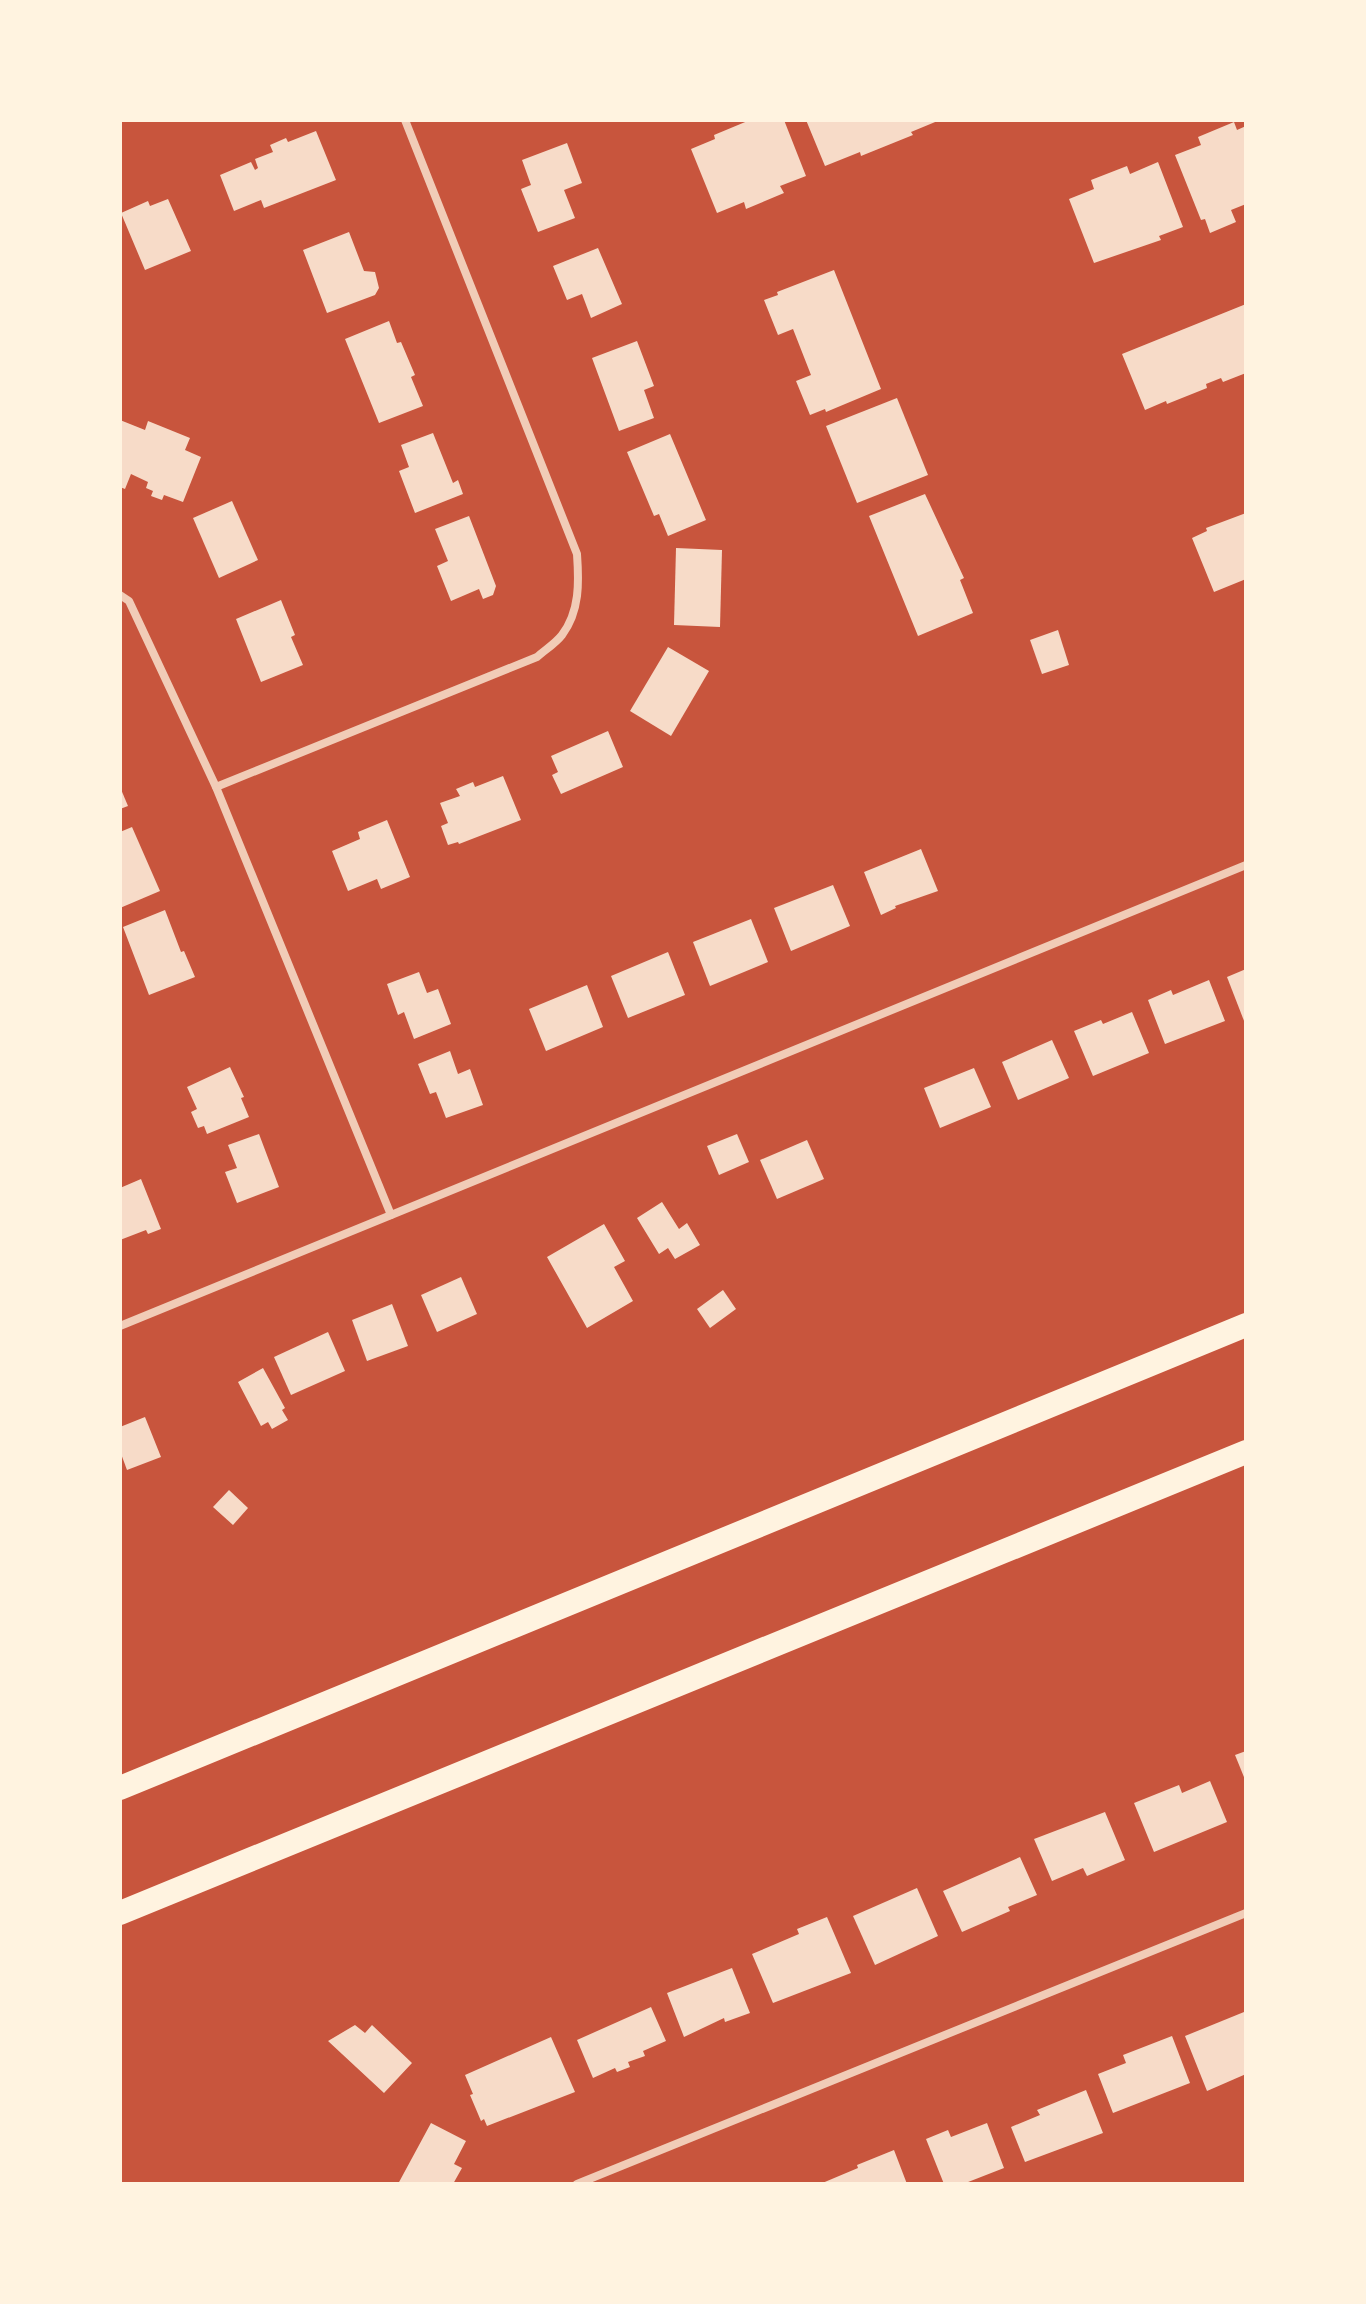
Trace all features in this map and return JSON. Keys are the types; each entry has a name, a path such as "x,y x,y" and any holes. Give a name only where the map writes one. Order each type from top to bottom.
{"highway":[{"path":"120,1788 1246,1325"},
{"path":"120,1913 1246,1452"}],"street":[{"path":"216,787 537,657 562,636 574,610 580,586 577,554 405,120"},
{"path":"120,595 129,601 216,787 391,1215"},
{"path":"120,1326 1246,865"},
{"path":"577,2184 1246,1913"}],"building":[{"path":"750,120 784,120 806,176 780,186 784,193 746,209 744,202 717,213 691,149 715,139 714,135"},
{"path":"806,120 940,120 911,132 913,135 861,156 860,152 825,166"},
{"path":"1234,122 1237,130 1246,126 1246,204 1231,210 1236,222 1210,233 1205,219 1201,220 1175,155 1201,145 1198,137"},
{"path":"316,131 336,180 264,208 261,200 234,211 220,175 251,162 255,170 258,168 255,159 273,152 270,145"},
{"path":"567,143 582,183 564,190 575,218 538,232 521,189 531,185 522,160"},
{"path":"1158,162 1183,227 1159,236 1161,240 1094,263 1069,199 1094,189 1091,180 1127,166 1130,174"},
{"path":"168,199 191,251 145,270 121,213 148,201 150,206"},
{"path":"349,232 364,271 375,272 379,288 375,295 327,313 303,250"},
{"path":"598,248 622,304 591,318 582,294 567,300 553,266"},
{"path":"834,270 881,389 826,412 825,409 810,415 796,381 811,375 793,329 778,335 764,300"},
{"path":"1246,304 1246,373 1223,382 1221,378 1206,384 1207,388 1145,410 1122,354"},
{"path":"389,321 415,375 411,377 423,406 379,423 345,339"},
{"path":"637,341 654,386 644,390 654,418 619,431 592,358"},
{"path":"897,398 928,475 857,503 826,426"},
{"path":"120,420 145,430 148,421 190,438 185,450 201,457 183,502 164,495 162,500 151,496 153,491 146,488 148,482 131,474 125,489 120,487"},
{"path":"433,433 453,483 458,480 463,494 415,513 399,471 409,467 401,445"},
{"path":"670,434 706,520 668,536 659,514 654,516 627,452"},
{"path":"925,494 964,578 960,580 973,613 918,636 869,516"},
{"path":"232,501 258,560 219,578 193,518"},
{"path":"1246,513 1246,579 1214,592 1192,538 1207,531 1206,528"},
{"path":"469,516 496,586 493,595 483,599 479,589 451,601 437,566 448,561 435,529"},
{"path":"676,548 722,550 720,627 674,625"},
{"path":"281,600 303,665 261,682 236,619"},
{"path":"1058,630 1069,665 1042,674 1030,640"},
{"path":"668,647 709,671 671,736 630,711"},
{"path":"608,731 623,767 561,794 552,775 558,772 551,756"},
{"path":"503,776 521,820 459,844 448,845 441,826 448,823 440,803 460,796 456,789 473,782 475,787"},
{"path":"120,787 128,806 120,809"},
{"path":"387,820 410,877 381,889 377,879 348,891 332,851 360,839 358,832"},
{"path":"132,827 160,891 120,908 120,832"},
{"path":"921,849 938,891 895,906 881,915 864,872"},
{"path":"833,885 850,926 791,951 774,908"},
{"path":"165,910 181,952 184,951 195,977 149,995 123,927"},
{"path":"751,919 768,962 710,986 693,942"},
{"path":"668,952 685,995 628,1018 611,976"},
{"path":"1246,969 1246,1026 1227,977"},
{"path":"419,972 427,993 438,989 451,1024 414,1039 404,1012 398,1015 387,984"},
{"path":"1209,980 1225,1021 1165,1044 1148,1000 1171,990 1173,995"},
{"path":"587,985 603,1027 546,1051 529,1009"},
{"path":"1132,1012 1149,1053 1093,1076 1074,1031"},
{"path":"1052,1040 1069,1078 1018,1100 1002,1062"},
{"path":"450,1051 458,1074 470,1069 483,1105 446,1118 436,1092 430,1094 418,1064"},
{"path":"230,1067 244,1097 241,1098 249,1117 207,1134 204,1126 198,1128 191,1112 197,1109 187,1087"},
{"path":"974,1068 991,1107 940,1128 924,1088"},
{"path":"259,1134 279,1187 237,1203 225,1172 237,1168 228,1145"},
{"path":"737,1134 749,1162 719,1175 707,1146"},
{"path":"807,1140 824,1179 777,1199 760,1160"},
{"path":"141,1179 161,1229 148,1234 146,1230 120,1240 120,1188"},
{"path":"662,1202 679,1229 687,1223 700,1245 675,1259 668,1248 659,1254 637,1218"},
{"path":"604,1224 625,1261 614,1267 633,1301 587,1328 547,1257"},
{"path":"461,1277 477,1314 437,1332 421,1295"},
{"path":"723,1290 736,1309 710,1328 697,1309"},
{"path":"392,1304 408,1346 367,1361 352,1320"},
{"path":"328,1332 345,1371 291,1395 274,1357"},
{"path":"263,1368 285,1408 282,1410 288,1420 272,1429 268,1422 261,1426 238,1382"},
{"path":"145,1417 161,1457 127,1470 120,1451 120,1427"},
{"path":"229,1490 248,1508 233,1525 213,1507"},
{"path":"1246,1751 1246,1782 1235,1755"},
{"path":"1210,1781 1227,1822 1154,1852 1134,1803 1179,1785 1182,1793"},
{"path":"1105,1812 1125,1860 1087,1876 1083,1868 1052,1881 1034,1839"},
{"path":"1020,1857 1037,1895 1008,1907 1010,1911 962,1932 943,1891"},
{"path":"917,1888 938,1936 875,1965 853,1916"},
{"path":"827,1917 851,1973 773,2003 752,1954 799,1934 797,1929"},
{"path":"732,1968 750,2013 725,2022 724,2018 684,2037 667,1993"},
{"path":"651,2007 666,2041 643,2051 645,2056 628,2062 630,2067 617,2072 615,2068 593,2078 577,2040"},
{"path":"1244,2012 1246,2074 1207,2091 1185,2036"},
{"path":"355,2025 365,2033 372,2025 412,2063 384,2093 328,2041"},
{"path":"1172,2036 1190,2083 1113,2113 1098,2074 1126,2063 1123,2055"},
{"path":"551,2037 575,2092 487,2126 484,2119 481,2121 465,2075"},
{"path":"1086,2090 1103,2133 1025,2162 1011,2127 1040,2115 1037,2110"},
{"path":"431,2123 466,2141 454,2164 462,2168 453,2184 398,2184"},
{"path":"987,2123 1004,2168 963,2184 944,2184 926,2139 948,2130 951,2137"},
{"path":"894,2150 907,2184 820,2184 858,2168 857,2165"}]}
